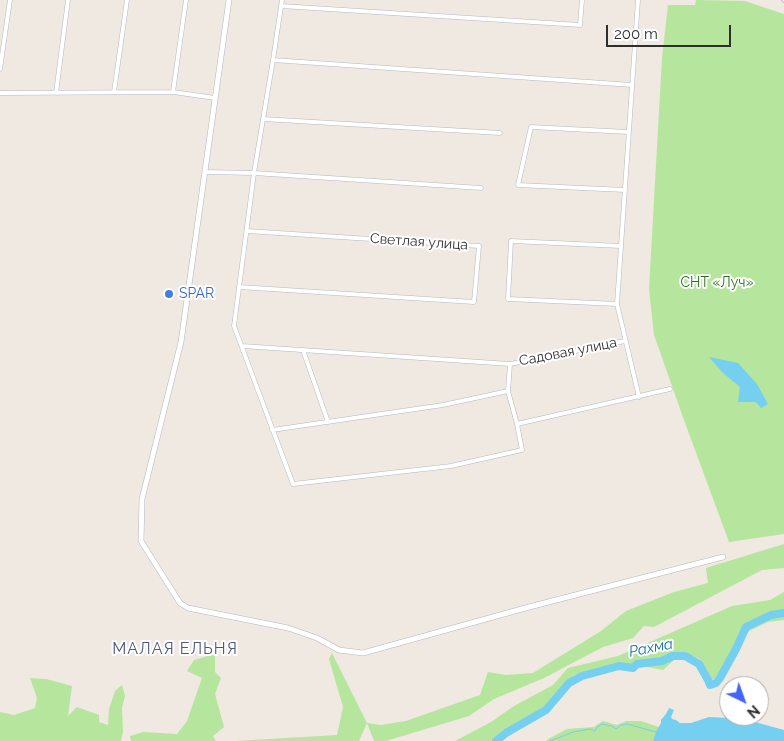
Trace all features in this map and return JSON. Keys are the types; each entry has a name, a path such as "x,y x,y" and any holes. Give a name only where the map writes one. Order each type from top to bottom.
{"street":[{"path":"0,69 10,0"},
{"path":"56,93 68,0"},
{"path":"114,92 126,0"},
{"path":"173,92 186,0"},
{"path":"229,0 180,350 142,498 141,541 180,603 188,608 288,628 317,638 339,650 363,653 529,607 723,557"},
{"path":"242,346 510,364 508,391 522,450 452,466 293,484 234,326 254,173 282,0"},
{"path":"281,6 580,25 582,0"},
{"name":"Садовая улица","path":"638,0 617,304 639,397"},
{"path":"273,60 632,85"},
{"path":"0,93 173,92 215,98"},
{"path":"262,119 500,133"},
{"path":"624,190 518,186 531,127 628,132"},
{"path":"205,172 254,173 481,188"},
{"name":"Светлая улица","path":"239,287 474,302 479,246 247,231"},
{"path":"617,304 508,299 511,241 621,246"},
{"name":"Садовая улица","path":"510,364 626,341"},
{"path":"303,350 328,422"},
{"path":"516,424 670,389"},
{"path":"272,430 443,405 508,391"}],"green space":[{"name":"СНТ «Луч»","path":"696,0 745,1 784,14 784,534 729,542 654,335 649,289 662,58 668,5 695,5"},
{"path":"784,544 784,568 762,570 654,627 644,626 633,638 603,647 544,678 494,699 469,716 386,741 374,741 367,723 381,725 406,721 480,695 488,672 506,675 533,673 601,631 626,611 674,592 708,583 706,568"},
{"path":"784,592 784,620 768,622 749,631 712,680 700,659 683,652 663,670 631,664 574,675 543,709 491,741 455,741 553,685 568,668 618,656 732,606 770,600"},
{"path":"332,653 367,723 359,741 235,741 337,735 343,707 329,659"},
{"path":"215,654 215,672 221,678 215,694 224,727 213,736 216,741 131,741 130,736 143,732 177,734 187,721 202,678 187,671 194,660"},
{"path":"30,678 46,679 72,686 68,716 77,707 99,715 99,722 108,725 109,709 115,691 122,685 125,696 122,708 123,732 121,741 0,741 0,712 14,715 35,708 37,698"},
{"path":"603,721 617,725 626,721 641,721 659,727 653,741 546,741 567,729 594,727"}],"water":[{"path":"709,357 738,363 757,384 768,404 761,408 756,402 738,402 740,387 722,372"},
{"path":"669,708 674,710 671,717 680,723 691,723 709,717 719,717 719,726 769,726 784,730 784,741 653,741 661,720"}],"waterway":[{"path":"781,0 784,3"},
{"name":"Рахма","path":"496,741 506,733 546,710 569,683 582,676 619,666 633,668 637,664 662,661 673,656 685,656 699,664 710,685 716,683 736,649 746,627 771,615 784,613"},
{"path":"550,741 573,732 590,729 595,731 602,724 616,729 621,725 627,724 656,732"}],"place":[{"name":"SPAR","path":"169,294"}],"district":[{"name":"МАЛАЯ ЕЛЬНЯ","path":"175,649"}]}
